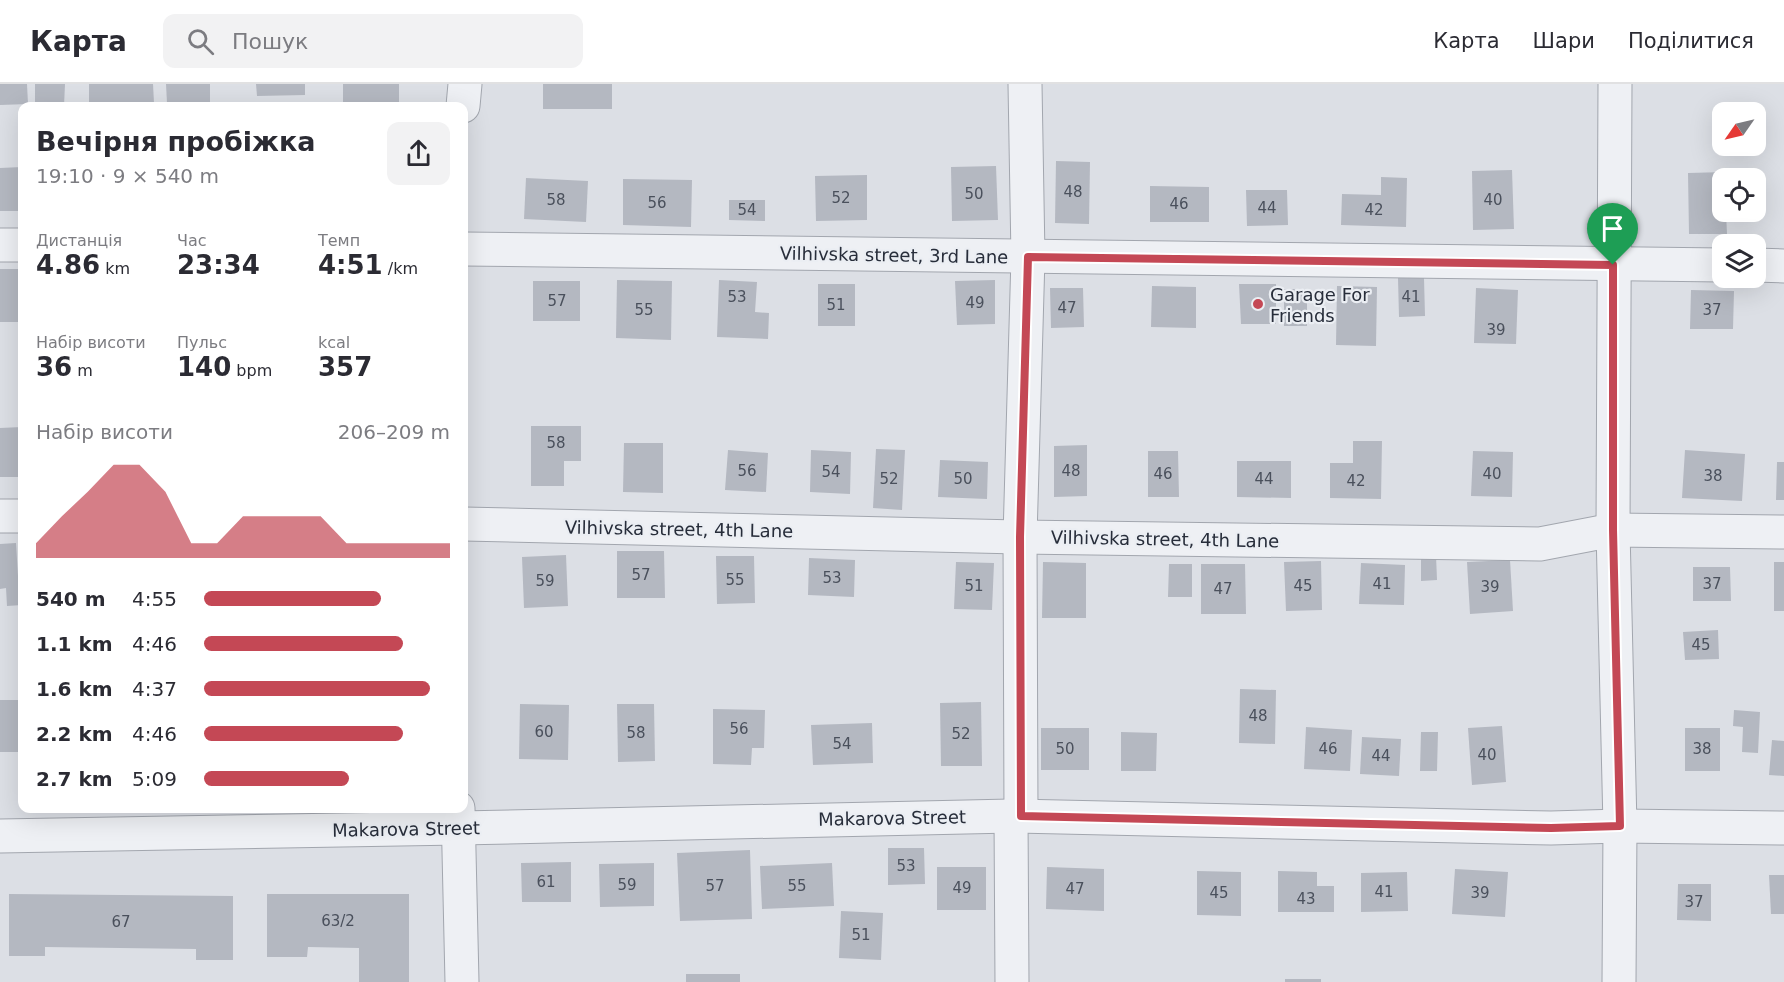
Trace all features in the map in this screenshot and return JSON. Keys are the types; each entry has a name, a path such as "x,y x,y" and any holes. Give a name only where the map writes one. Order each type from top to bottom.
{"street":[{"path":"464,102 465,84"},
{"path":"1012,982 1020,537 1028,257 1025,84"},
{"path":"1615,84 1613,530 1620,826 1619,982"},
{"path":"0,245 18,245"},
{"name":"Vilhivska street, 3rd Lane","path":"468,249 1712,265"},
{"path":"1766,266 1784,266"},
{"path":"0,516 18,516"},
{"name":"Vilhivska street, 4th Lane","path":"468,524 1020,537 1540,544 1613,530 1784,532"},
{"name":"Makarova Street","path":"0,836 459,818 1016,816 1539,828 1620,826 1784,828"},
{"path":"459,818 462,982"}],"building":[{"path":"0,84 27,84 28,102 0,105"},
{"path":"35,84 65,84 64,102 35,102"},
{"path":"89,84 153,84 154,102 89,102"},
{"path":"166,84 210,84 210,102 167,102"},
{"path":"256,84 305,84 305,95 257,96"},
{"path":"343,84 399,84 399,102 343,102"},
{"path":"543,84 612,84 612,109 543,109"},
{"path":"1056,161 1090,162 1089,224 1055,223"},
{"path":"996,166 998,220 952,221 951,167"},
{"path":"18,167 18,211 0,211 0,168"},
{"path":"1512,170 1514,229 1473,230 1472,171"},
{"path":"1712,172 1712,222 1726,222 1727,234 1689,234 1688,173"},
{"path":"867,175 867,220 816,221 815,176"},
{"path":"1381,177 1407,178 1406,227 1341,225 1342,194 1381,195"},
{"path":"526,178 588,181 586,222 524,219"},
{"path":"623,179 692,180 691,227 623,225"},
{"path":"1150,186 1209,187 1209,222 1150,222"},
{"path":"1246,190 1287,190 1288,225 1247,226"},
{"path":"729,200 765,200 765,221 729,220"},
{"path":"0,269 18,269 18,322 0,322"},
{"path":"1398,278 1424,278 1425,316 1399,317"},
{"path":"617,280 672,281 671,340 616,338"},
{"path":"719,280 757,282 755,312 769,313 768,339 717,337"},
{"path":"995,280 995,324 957,325 955,281"},
{"path":"533,281 580,281 580,321 533,321"},
{"path":"818,284 855,284 855,326 818,326"},
{"name":"Garage For Friends","path":"1239,284 1276,284 1276,324 1241,324"},
{"path":"1152,286 1196,287 1196,328 1151,327"},
{"path":"1337,286 1377,287 1376,346 1336,345"},
{"path":"1050,288 1083,288 1084,327 1051,328"},
{"path":"1476,288 1518,290 1516,344 1474,343"},
{"path":"1284,289 1307,289 1307,326 1284,326"},
{"path":"1691,290 1734,291 1733,329 1690,329"},
{"path":"531,426 581,426 581,461 564,461 564,486 531,486"},
{"path":"18,427 18,477 0,477 0,428"},
{"path":"1353,441 1382,441 1381,499 1330,498 1330,463 1353,463"},
{"path":"624,443 663,443 663,493 623,492"},
{"path":"1087,445 1087,496 1054,497 1054,446"},
{"path":"876,449 905,450 902,510 873,508"},
{"path":"728,450 768,453 766,492 725,490"},
{"path":"811,450 851,452 850,494 810,492"},
{"path":"1685,450 1745,454 1742,501 1682,498"},
{"path":"1148,451 1178,451 1179,497 1148,497"},
{"path":"1473,451 1513,452 1512,497 1471,496"},
{"path":"940,460 988,462 987,499 938,497"},
{"path":"1237,461 1291,461 1291,498 1237,497"},
{"path":"1777,462 1784,462 1784,500 1776,500"},
{"path":"16,543 18,605 7,606 6,588 0,589 0,544"},
{"path":"617,551 664,551 665,598 617,598"},
{"path":"566,555 568,606 524,608 522,557"},
{"path":"1436,555 1437,580 1421,581 1421,556"},
{"path":"716,556 754,556 755,603 717,604"},
{"path":"809,558 855,560 854,597 808,595"},
{"path":"1510,560 1513,611 1470,614 1467,562"},
{"path":"1321,561 1322,610 1286,611 1284,562"},
{"path":"956,562 994,563 992,610 954,609"},
{"path":"1043,562 1086,563 1086,618 1042,618"},
{"path":"1774,562 1784,562 1784,611 1774,611"},
{"path":"1361,563 1405,565 1404,605 1359,604"},
{"path":"1169,564 1192,564 1192,597 1168,597"},
{"path":"1201,564 1245,564 1246,614 1201,614"},
{"path":"1693,567 1730,567 1731,601 1693,601"},
{"path":"1718,630 1719,659 1685,660 1683,632"},
{"path":"1240,689 1276,690 1275,744 1239,743"},
{"path":"0,700 18,700 18,752 0,752"},
{"path":"981,702 982,766 941,766 940,703"},
{"path":"520,704 569,705 568,760 519,759"},
{"path":"617,704 654,704 655,761 618,762"},
{"path":"713,709 765,710 764,748 752,748 751,765 713,764"},
{"path":"1734,710 1760,712 1758,753 1742,752 1743,727 1733,726"},
{"path":"872,723 873,763 813,765 811,725"},
{"path":"1502,726 1506,782 1472,785 1468,728"},
{"path":"1306,727 1352,730 1350,771 1304,769"},
{"path":"1041,728 1089,728 1089,770 1041,770"},
{"path":"1685,728 1720,728 1720,771 1685,771"},
{"path":"1121,732 1157,733 1156,771 1121,771"},
{"path":"1421,732 1438,732 1437,771 1420,771"},
{"path":"1362,737 1401,739 1399,776 1360,774"},
{"path":"1772,740 1784,741 1784,776 1769,775"},
{"path":"888,848 924,848 925,884 888,885"},
{"path":"750,850 752,919 680,921 677,853"},
{"path":"571,862 571,902 522,902 521,863"},
{"path":"654,863 654,906 600,907 599,864"},
{"path":"832,863 834,906 762,909 760,866"},
{"path":"937,867 986,867 986,910 937,910"},
{"path":"1047,867 1104,869 1104,911 1046,909"},
{"path":"1455,869 1508,872 1505,917 1452,914"},
{"path":"1197,871 1241,872 1241,916 1197,915"},
{"path":"1278,871 1317,872 1317,886 1334,886 1334,912 1278,912"},
{"path":"1407,872 1408,911 1361,912 1361,873"},
{"path":"1769,875 1784,875 1784,914 1771,914"},
{"path":"1678,884 1711,884 1711,921 1677,920"},
{"path":"9,894 233,896 233,960 196,960 196,949 45,947 45,956 9,956"},
{"path":"267,894 409,894 409,982 359,982 359,948 308,947 307,957 267,957"},
{"path":"841,911 883,913 881,960 839,958"},
{"path":"686,974 740,974 740,982 686,982"},
{"path":"1285,979 1321,979 1321,982 1285,982"}],"place":[{"name":"Garage For Friends","path":"1258,304"}],"route":[{"path":"1028,257 1613,265 1613,530 1620,826 1551,828 1021,816 1020,537 1028,257"}]}
